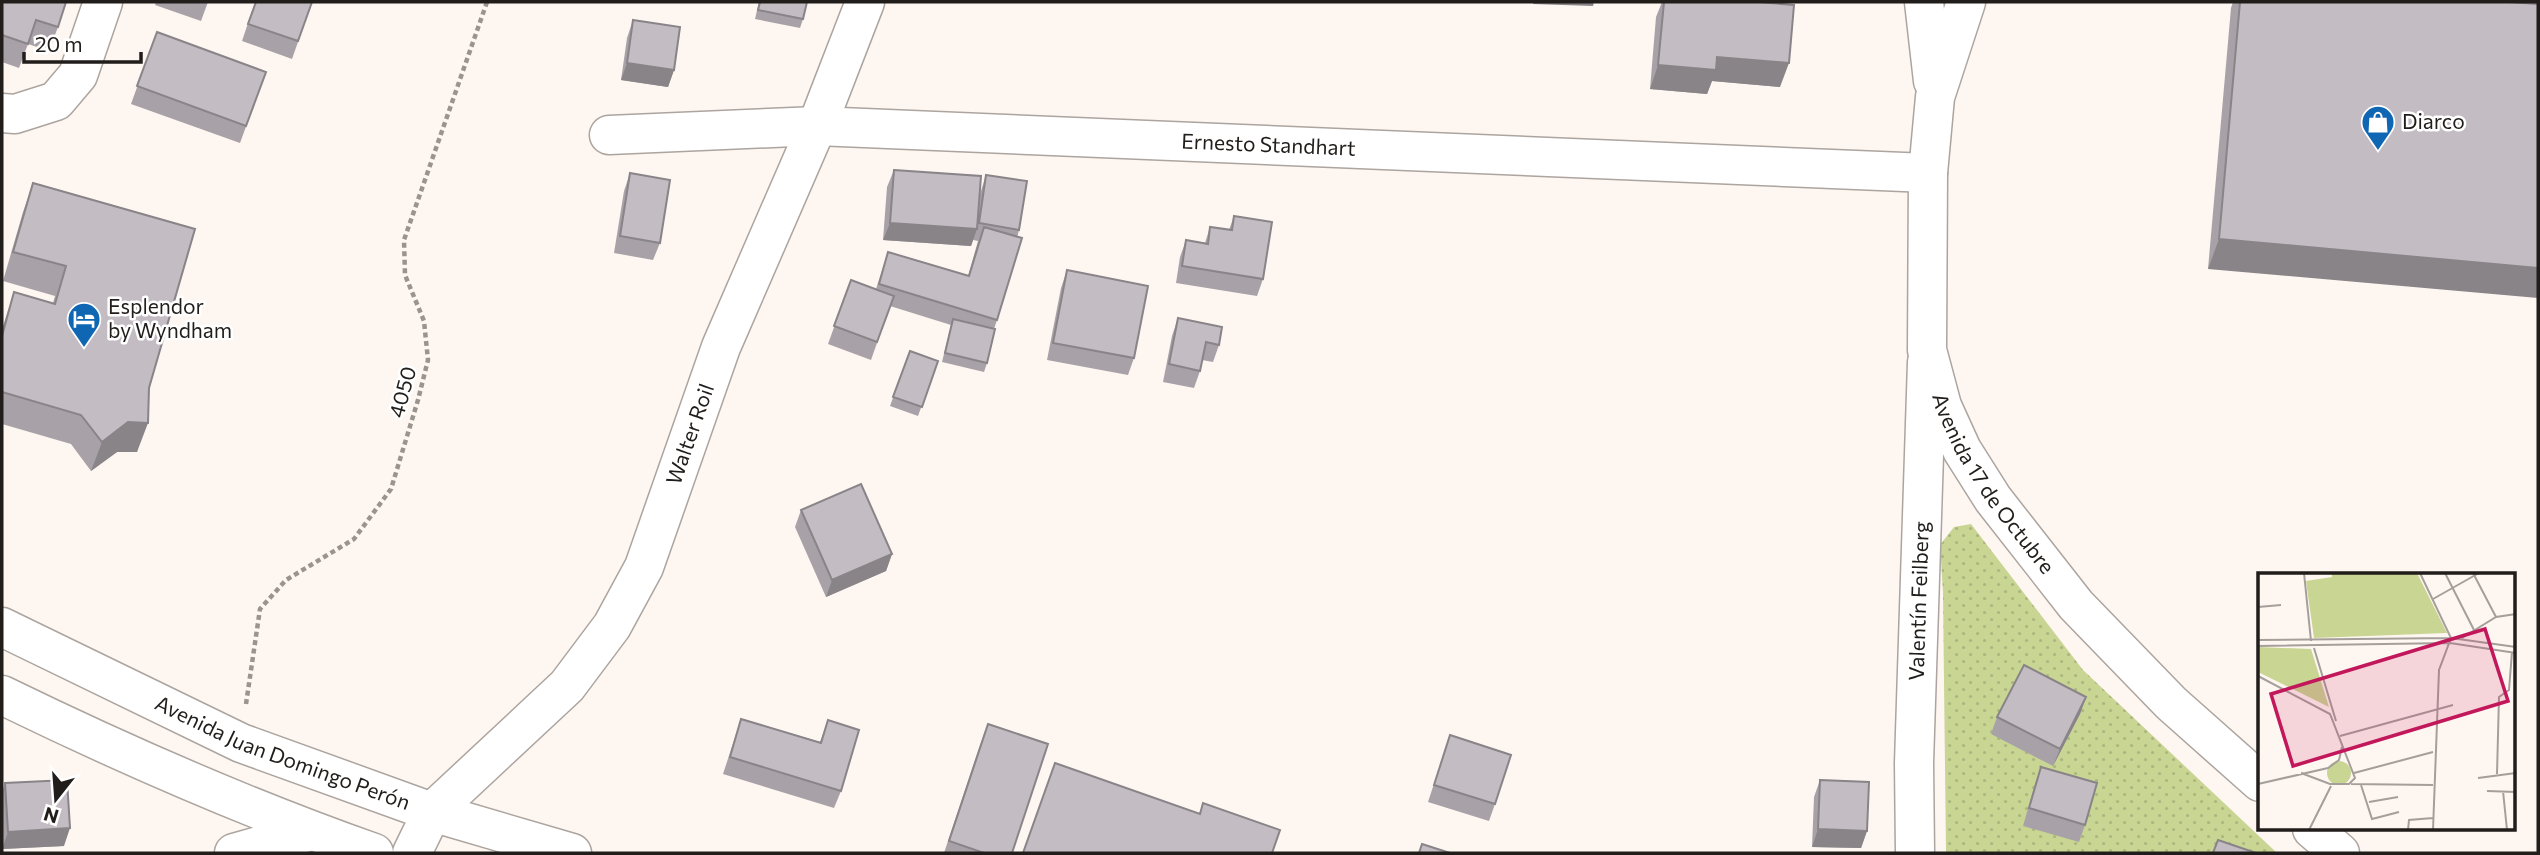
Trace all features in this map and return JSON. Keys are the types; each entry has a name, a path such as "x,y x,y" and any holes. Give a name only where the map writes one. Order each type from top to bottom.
{"street":[{"path":"2,113 15,114 56,101 78,75 103,2"},
{"name":"Walter Roil","path":"432,812 567,686 612,625 644,567 721,347 817,126 865,2"},
{"name":"Avenida 17 de Octubre","path":"1924,2 1935,97 1928,173 1927,350 1942,406 1962,450 1993,499 2076,605 2171,703 2258,780"},
{"name":"Avenida 17 de Octubre","path":"1935,97 1966,2"},
{"name":"Ernesto Standhart","path":"610,135 817,126 1928,173"},
{"name":"Valentín Feilberg","path":"1916,853 1914,763 1927,350"},
{"name":"Avenida Juan Domingo Perón","path":"2,627 241,743 432,812 572,853"},
{"path":"2,695 114,750 311,831 374,853"},
{"path":"412,853 432,812"},
{"path":"2313,830 2340,853"},
{"path":"234,853 311,831"}],"path":[{"name":"4050","path":"241,743 260,609 286,580 354,539 391,489 428,360 424,321 405,275 404,240 486,2"}],"green space":[{"path":"1971,524 2083,670 2277,853 1946,853 1940,545 1954,527"}],"building":[{"path":"2,2 66,2 58,27 36,20 28,44 2,35"},
{"path":"256,2 312,2 298,41 248,24"},
{"path":"760,2 807,2 803,19 758,10"},
{"path":"1664,2 1759,2 1794,5 1789,63 1717,57 1716,70 1658,65"},
{"name":"Diarco","path":"2240,2 2538,4 2538,268 2219,239"},
{"path":"633,20 680,27 674,70 627,63"},
{"path":"157,32 266,72 246,126 137,86"},
{"path":"894,170 981,176 977,229 890,223"},
{"path":"630,173 670,180 660,243 620,236"},
{"path":"986,175 1027,181 1019,230 979,223"},
{"path":"33,183 195,229 149,388 148,423 128,422 102,442 81,415 2,392 2,336 14,292 55,304 66,266 13,252"},
{"path":"1234,216 1272,222 1263,279 1182,266 1186,240 1208,244 1210,227 1232,230"},
{"path":"984,227 1022,238 997,320 879,284 888,252 969,276"},
{"path":"1067,270 1148,286 1134,358 1053,343"},
{"path":"851,280 894,296 877,342 834,326"},
{"path":"1178,318 1222,327 1219,345 1206,342 1200,371 1169,364"},
{"path":"953,319 995,329 987,363 945,353"},
{"path":"910,351 938,361 922,407 893,397"},
{"path":"861,484 892,554 832,580 801,510"},
{"path":"2024,665 2086,697 2060,749 1997,717"},
{"path":"741,719 821,743 828,720 859,730 841,791 730,757"},
{"path":"988,724 1048,744 1012,853 984,853 949,841"},
{"path":"1450,735 1511,755 1495,804 1434,785"},
{"path":"1055,763 1200,814 1203,803 1280,830 1272,853 1023,853"},
{"path":"2041,767 2097,783 2085,825 2029,808"},
{"path":"67,780 70,828 8,832 5,783"},
{"path":"1820,780 1869,782 1867,831 1818,829"},
{"path":"2218,840 2256,853 2213,853"},
{"path":"1422,844 1450,853 1419,853"}],"place":[{"name":"Diarco","path":"2378,152"},
{"name":"Esplendor by Wyndham","path":"84,349"}]}
